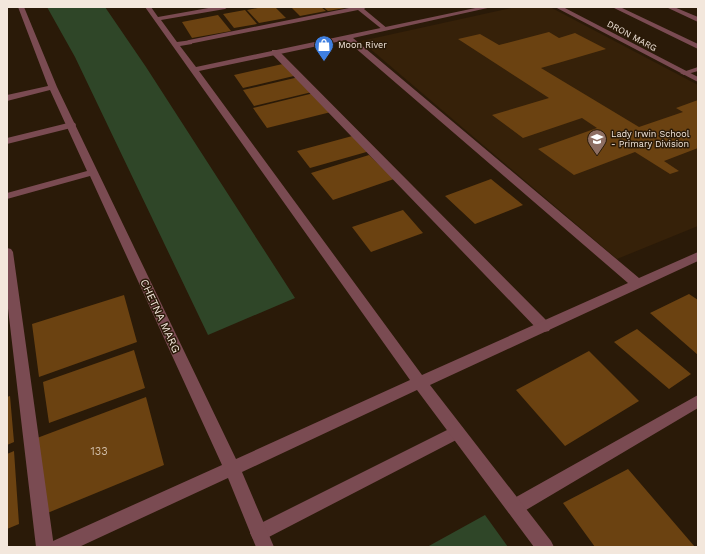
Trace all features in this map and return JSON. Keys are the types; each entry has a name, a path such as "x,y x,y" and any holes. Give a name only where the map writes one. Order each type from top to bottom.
{"street":[{"name":"CHETNA MARG","path":"21,7 53,87 232,468 262,540"},
{"path":"148,7 420,383 545,547"},
{"path":"157,19 225,7"},
{"path":"175,45 360,7 385,29"},
{"path":"194,70 488,7"},
{"name":"DRON MARG","path":"558,7 698,80"},
{"path":"615,7 698,47"},
{"path":"669,7 698,20"},
{"path":"347,37 638,284"},
{"path":"275,52 544,327"},
{"path":"684,73 698,69"},
{"path":"7,98 53,87"},
{"path":"7,141 72,125"},
{"path":"7,196 93,172"},
{"path":"7,252 45,547"},
{"path":"59,547 698,256"},
{"path":"514,507 698,401"},
{"path":"262,540 457,432"}],"shaded area":[{"name":"Lady Irwin School - Primary Division","path":"516,7 550,7 698,85 698,226 617,259 361,41"}],"green space":[{"path":"47,7 105,7 146,67 295,298 208,335 75,57"},
{"path":"485,515 508,547 427,547"}],"building":[{"path":"263,7 275,7 286,18 259,23 247,10"},
{"path":"291,7 321,7 326,11 300,16"},
{"path":"323,7 345,7 345,8 328,11"},
{"path":"245,10 257,24 234,28 223,14"},
{"path":"218,15 231,31 192,38 182,22"},
{"path":"549,32 559,38 575,33 606,49 541,68 639,127 683,112 676,108 698,100 698,148 664,161 679,171 670,174 635,152 574,175 538,149 597,128 582,118 523,138 492,115 549,98 458,39 480,34 499,45"},
{"path":"287,63 298,75 243,88 234,75"},
{"path":"299,77 312,92 254,106 243,90"},
{"path":"314,93 331,112 267,128 253,108"},
{"path":"356,135 370,151 310,168 297,151"},
{"path":"369,155 394,179 333,200 311,173"},
{"path":"491,179 523,205 475,224 445,196"},
{"path":"403,210 423,233 371,252 352,227"},
{"path":"689,294 698,300 698,355 650,313"},
{"path":"124,295 137,342 39,377 32,324"},
{"path":"637,329 691,374 669,389 614,342"},
{"path":"134,350 145,388 49,423 43,382"},
{"path":"589,351 639,401 565,446 516,390"},
{"path":"10,396 14,442 7,445 7,397"},
{"path":"146,397 164,465 45,514 37,438"},
{"path":"14,451 19,524 7,529 7,454"},
{"path":"628,469 695,547 595,547 563,503"}],"place":[{"name":"Moon River","path":"324,62"},
{"name":"Lady Irwin School - Primary Division","path":"597,156"}]}
